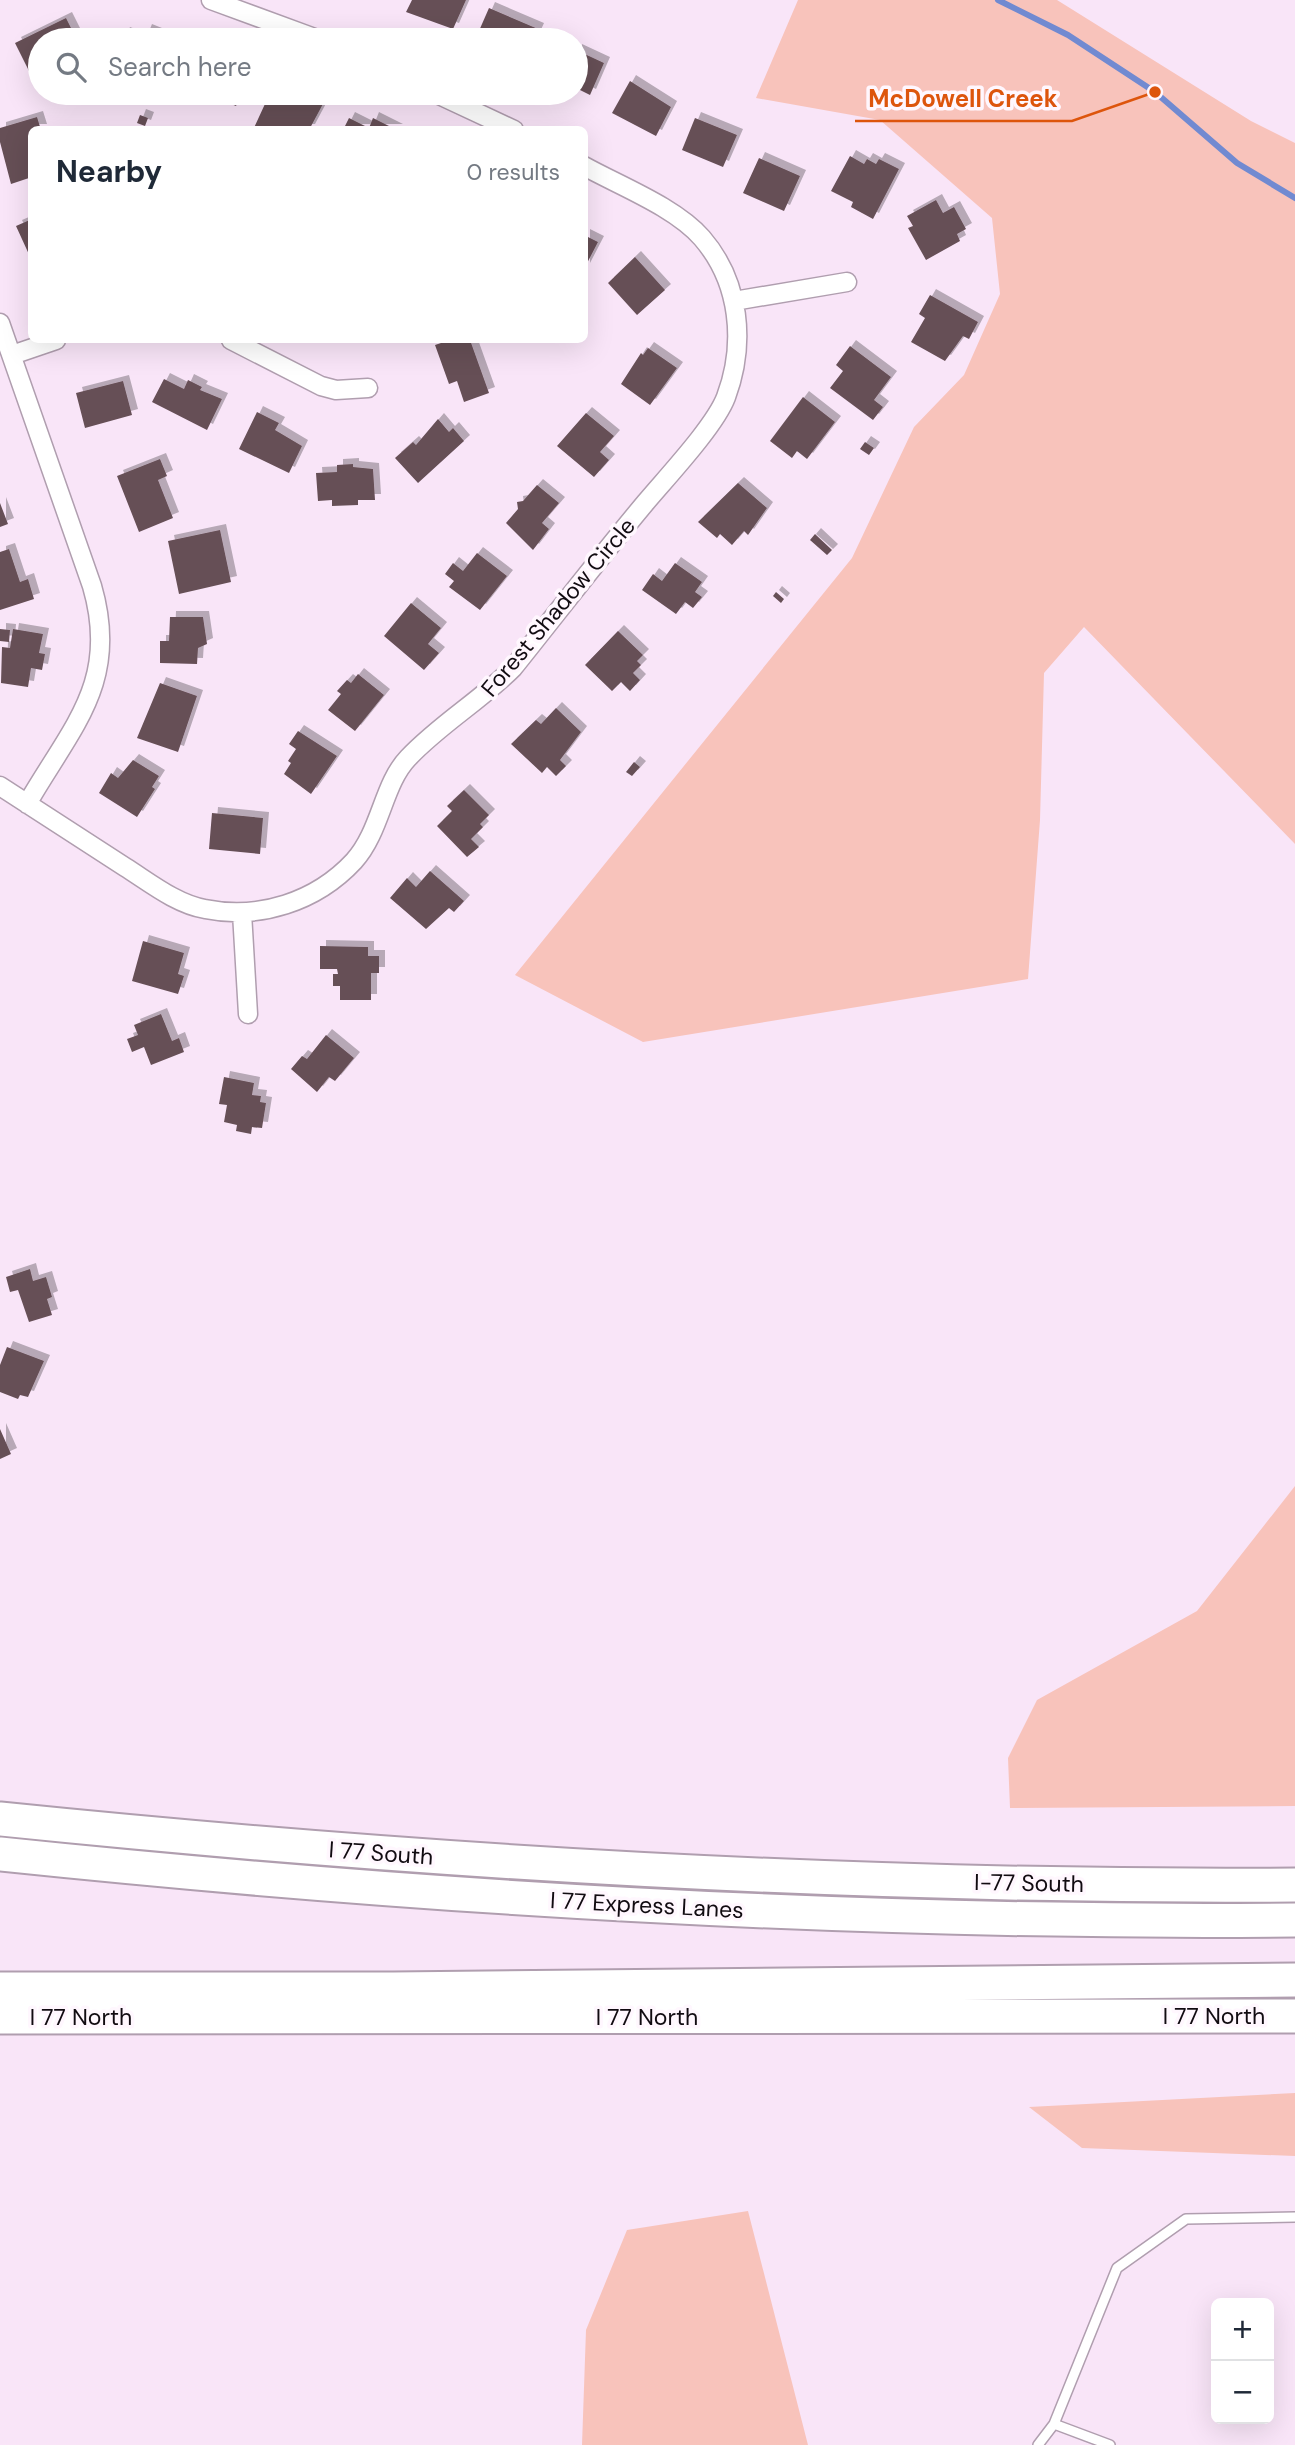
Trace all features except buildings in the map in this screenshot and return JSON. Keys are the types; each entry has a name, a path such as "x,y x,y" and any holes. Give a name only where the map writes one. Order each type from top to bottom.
{"highway":[{"name":"I 77 South","path":"0,1819 448,1858 764,1876"},
{"name":"I 77 Express Lanes","path":"0,1854 288,1882 604,1904 1080,1920 1295,1920"},
{"name":"I-77 South","path":"764,1876 1081,1884 1295,1885"},
{"path":"764,1876 1080,1920"},
{"path":"0,1989 393,1989 1020,1980 1295,1980"},
{"name":"I 77 North","path":"0,2017 1295,2016"}],"street":[{"path":"211,0 287,28"},
{"path":"461,105 505,126"},
{"name":"Forest Shadow Circle","path":"0,786 184,902 203,909 242,913 295,902 329,884 354,861 366,847 406,760 438,730 486,695 513,668 690,449 725,401 733,374 738,321 734,301 716,258 702,237 682,220 588,168"},
{"path":"734,301 847,282"},
{"path":"0,323 101,614 102,641 95,689 27,804"},
{"path":"12,355 47,343"},
{"path":"238,343 321,386 336,390 368,388"},
{"path":"242,913 248,1014"}],"lane":[{"path":"1038,2445 1054,2424 1117,2268 1185,2219 1295,2217"},
{"path":"1054,2424 1110,2445"}],"shaded area":[{"path":"798,0 1057,0 1251,121 1295,143 1295,844 1084,627 1044,673 1040,820 1028,979 643,1042 515,975 852,558 914,427 964,375 1000,294 992,218 880,120 756,98"},
{"path":"1295,1486 1295,1806 1010,1808 1008,1758 1037,1700 1197,1611"},
{"path":"1295,2093 1295,2156 1082,2148 1029,2107"},
{"path":"748,2211 808,2445 582,2445 586,2330 627,2230"}],"waterway":[{"path":"998,0 1068,35 1155,92 1237,163 1295,198"}],"place":[{"name":"McDowell Creek","path":"1155,92"}]}
